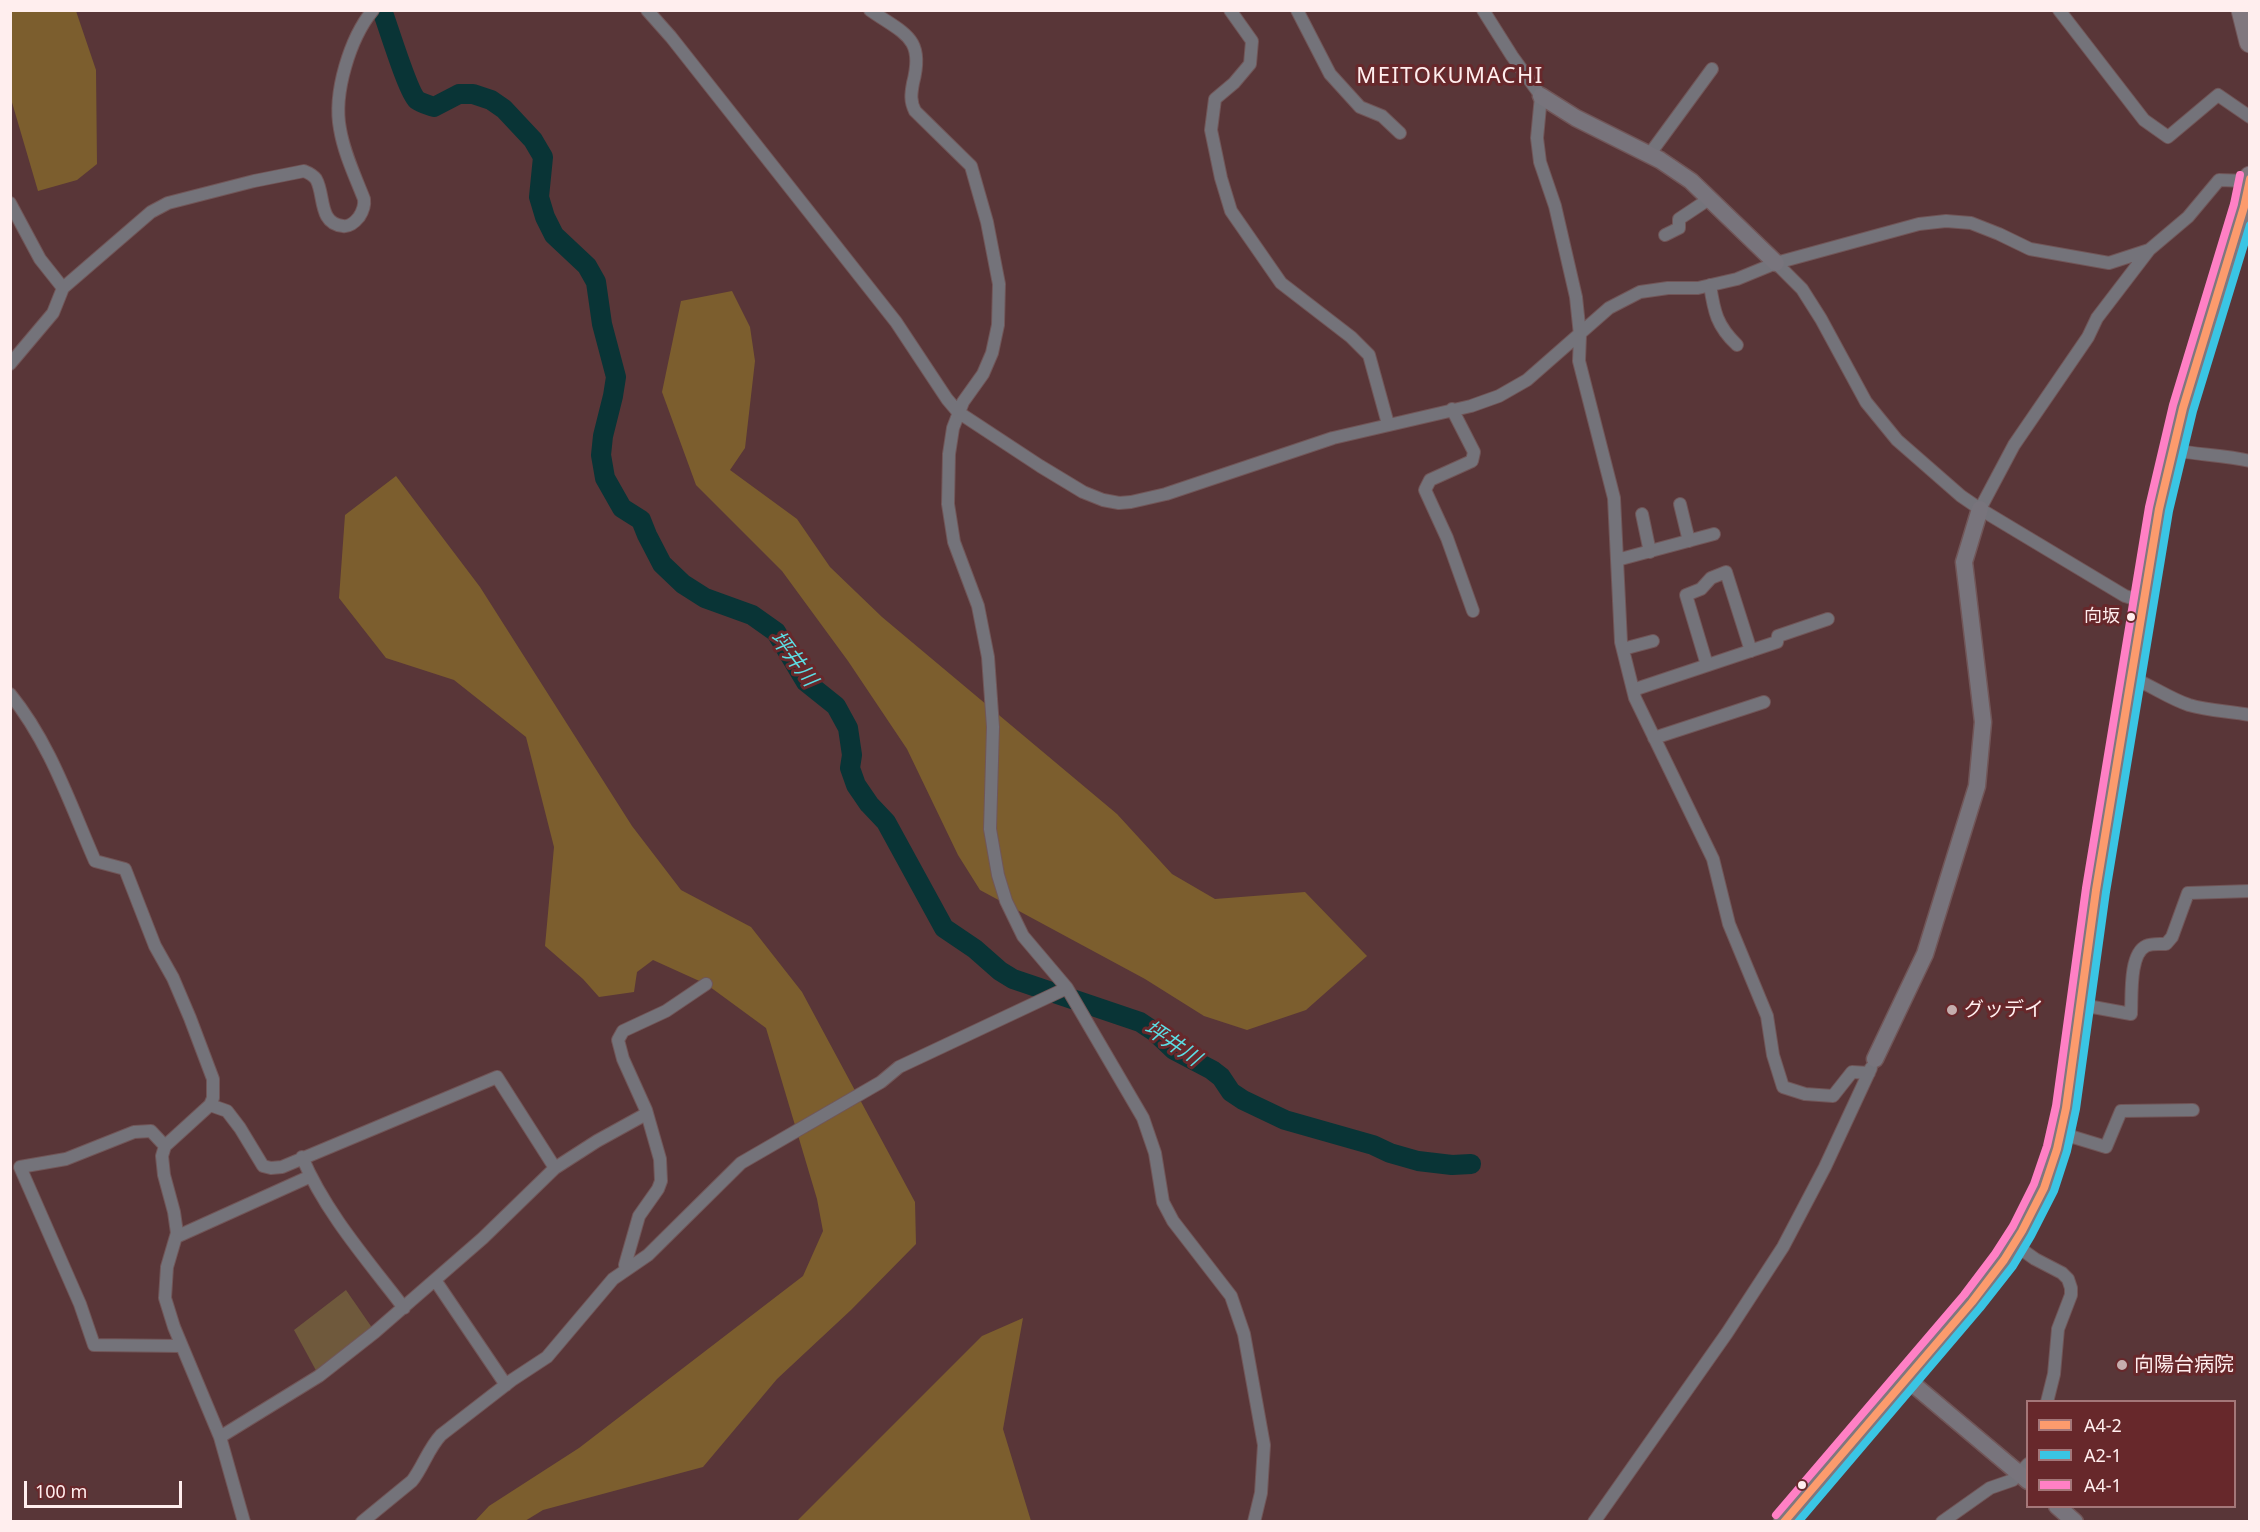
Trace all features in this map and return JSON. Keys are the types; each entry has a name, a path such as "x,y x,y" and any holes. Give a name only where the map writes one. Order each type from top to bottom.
{"highway":[{"path":"2242,10 2250,42"},
{"path":"1784,1521 1972,1302 2014,1244 2044,1188 2060,1133 2082,1005 2096,890 2159,508 2183,408 2244,207 2249,179"}],"street":[{"path":"646,10 671,38 896,322 958,412 1083,492 1103,500 1119,503 1166,494 1333,438 1452,410 1499,396 1527,380 1609,308 1640,292 1668,288 1698,288 1737,279 1776,263 1919,224 1946,221 1971,223 2030,249 2109,263 2149,250"},
{"path":"870,10 908,37 914,45 918,58 911,92 912,105 915,111 971,166 989,230 999,284 998,325 992,353 987,367 958,412 951,441 948,504 954,542 978,606 988,657 993,727 990,829 1006,901 1023,936 1067,988 1143,1118 1155,1153 1163,1203 1173,1221 1231,1296 1244,1334 1264,1445 1261,1493 1254,1521"},
{"path":"1230,10 1252,40 1250,63 1234,83 1215,99 1211,130 1231,211 1281,283 1351,337 1369,355 1388,424"},
{"path":"1297,10 1329,74 1360,106 1382,116 1400,133"},
{"path":"1483,10 1541,96 1576,118 1648,155 1692,181 1802,289 1866,402 1897,440 1961,496 1980,509 2037,541 2125,596 2142,601"},
{"path":"2059,10 2144,120 2168,137 2218,95 2250,117"},
{"path":"10,364 30,344 53,313 63,288 158,208 168,203 304,171 317,181 323,209 331,221 340,226 346,226 355,221 363,211 364,199 339,128 339,106 344,72 351,48 370,13"},
{"path":"1648,155 1712,69"},
{"path":"1541,96 1537,138 1540,162 1558,218 1576,297 1580,335 1579,361 1614,498 1623,649 1633,690 1713,860 1729,924 1767,1016 1773,1055 1783,1087 1805,1094 1833,1096 1852,1072 1872,1066"},
{"path":"1594,1521 1727,1333 1783,1247 1825,1167 1925,954 1977,786 1983,722 1964,562 1980,509 2014,445 2088,337 2097,318 2149,250 2188,217 2219,180 2249,179"},
{"path":"1665,235 1679,228 1679,219 1709,199"},
{"path":"10,203 40,259 63,288"},
{"path":"1710,285 1715,314 1724,333 1737,345"},
{"path":"1452,410 1474,452 1472,461 1430,480 1425,489 1447,537 1473,610"},
{"path":"2174,450 2250,461"},
{"path":"1680,504 1689,541"},
{"path":"1642,514 1650,552"},
{"path":"1617,560 1714,534"},
{"path":"1707,665 1686,595 1701,589 1711,578 1726,572 1751,651"},
{"path":"1633,690 1777,642 1778,636 1828,620"},
{"path":"1623,649 1653,641"},
{"path":"2130,677 2148,684 2173,699 2191,705 2250,715"},
{"path":"10,694 28,716 52,761 95,861 125,869 155,946 173,978 190,1018 213,1079 213,1098 210,1106 165,1146 162,1156 174,1212 176,1237 167,1267 165,1298 182,1346 220,1437 244,1521"},
{"path":"1654,738 1764,702"},
{"path":"2082,1005 2131,1014 2135,961 2139,951 2148,945 2166,944 2172,937 2188,893 2250,891"},
{"path":"626,1270 625,1265 639,1216 662,1181 660,1160 646,1114 623,1059 618,1040 620,1034 666,1011 706,984"},
{"path":"362,1521 412,1481 419,1473 432,1444 441,1435 547,1357 613,1279 648,1255 741,1163 821,1118 880,1082 899,1067 1067,988"},
{"path":"210,1106 227,1112 240,1128 263,1166 282,1167 497,1077 555,1168"},
{"path":"2060,1133 2106,1147 2121,1112 2193,1110"},
{"path":"220,1437 319,1376 404,1308 555,1168 646,1114"},
{"path":"165,1146 151,1131 134,1132 66,1159 20,1167 81,1304 94,1345 182,1346"},
{"path":"302,1157 311,1176 344,1228 404,1308"},
{"path":"176,1237 311,1176"},
{"path":"2014,1244 2035,1259 2062,1273 2068,1279 2071,1288 2071,1295 2058,1329 2054,1374 2047,1400"},
{"path":"435,1280 506,1385"},
{"path":"1907,1379 2025,1473 1990,1488 1942,1521"},
{"path":"2059,1508 2075,1521"}],"shaded area":[{"path":"10,11 76,11 96,70 97,164 77,180 38,191 11,99"},
{"path":"732,291 750,327 755,361 745,448 730,470 797,519 830,567 882,617 1117,814 1172,874 1215,899 1305,892 1367,956 1306,1010 1247,1030 1204,1016 1145,979 980,890 958,855 907,749 848,661 782,571 696,485 662,392 681,301"},
{"path":"396,476 480,587 632,826 681,890 751,927 802,992 915,1202 916,1244 851,1310 777,1379 703,1467 543,1510 525,1521 475,1521 489,1506 579,1448 803,1276 823,1231 817,1199 766,1028 706,984 653,960 637,972 634,992 599,997 583,979 545,946 554,847 526,737 454,680 386,658 339,598 345,515"},
{"path":"346,1290 375,1332 319,1376 294,1330"},
{"path":"1023,1318 1003,1429 1031,1521 797,1521 982,1336"}],"waterway":[{"name":"坪井川","path":"382,10 404,73 417,100 434,107 459,94 473,94 491,100 504,109 533,140 543,157 539,197 545,217 554,235 587,266 596,282 602,324 616,377 603,436 601,455 605,478 622,508 641,520 662,564 683,584 705,598 752,615 776,632 806,682 836,706 848,728 852,755 850,768 856,785 869,804 886,822 944,928 1013,979 1140,1022 1155,1032 1174,1050 1212,1070 1221,1077 1231,1092 1285,1120 1373,1145 1390,1153 1418,1161 1452,1165 1471,1164"}],"transit line":[{"name":"A4-1","path":"1776,1515 1964,1295 2013,1226 2034,1184 2047,1146 2056,1106 2086,888 2149,507 2173,405 2234,204 2240,175"},
{"name":"A4-2","path":"1784,1522 1972,1302 2004,1260 2044,1188 2057,1149 2066,1108 2096,890 2159,509 2183,408 2244,207 2250,179"},
{"name":"A2-1","path":"1798,1522 2013,1266 2054,1191 2067,1151 2076,1109 2106,892 2169,511 2193,411 2250,225"}],"place":[{"name":"向坂","path":"2131,617"},
{"name":"グッデイ","path":"1952,1010"},
{"name":"向陽台病院","path":"2122,1365"}],"district":[{"name":"MEITOKUMACHI","path":"1450,77"}]}
